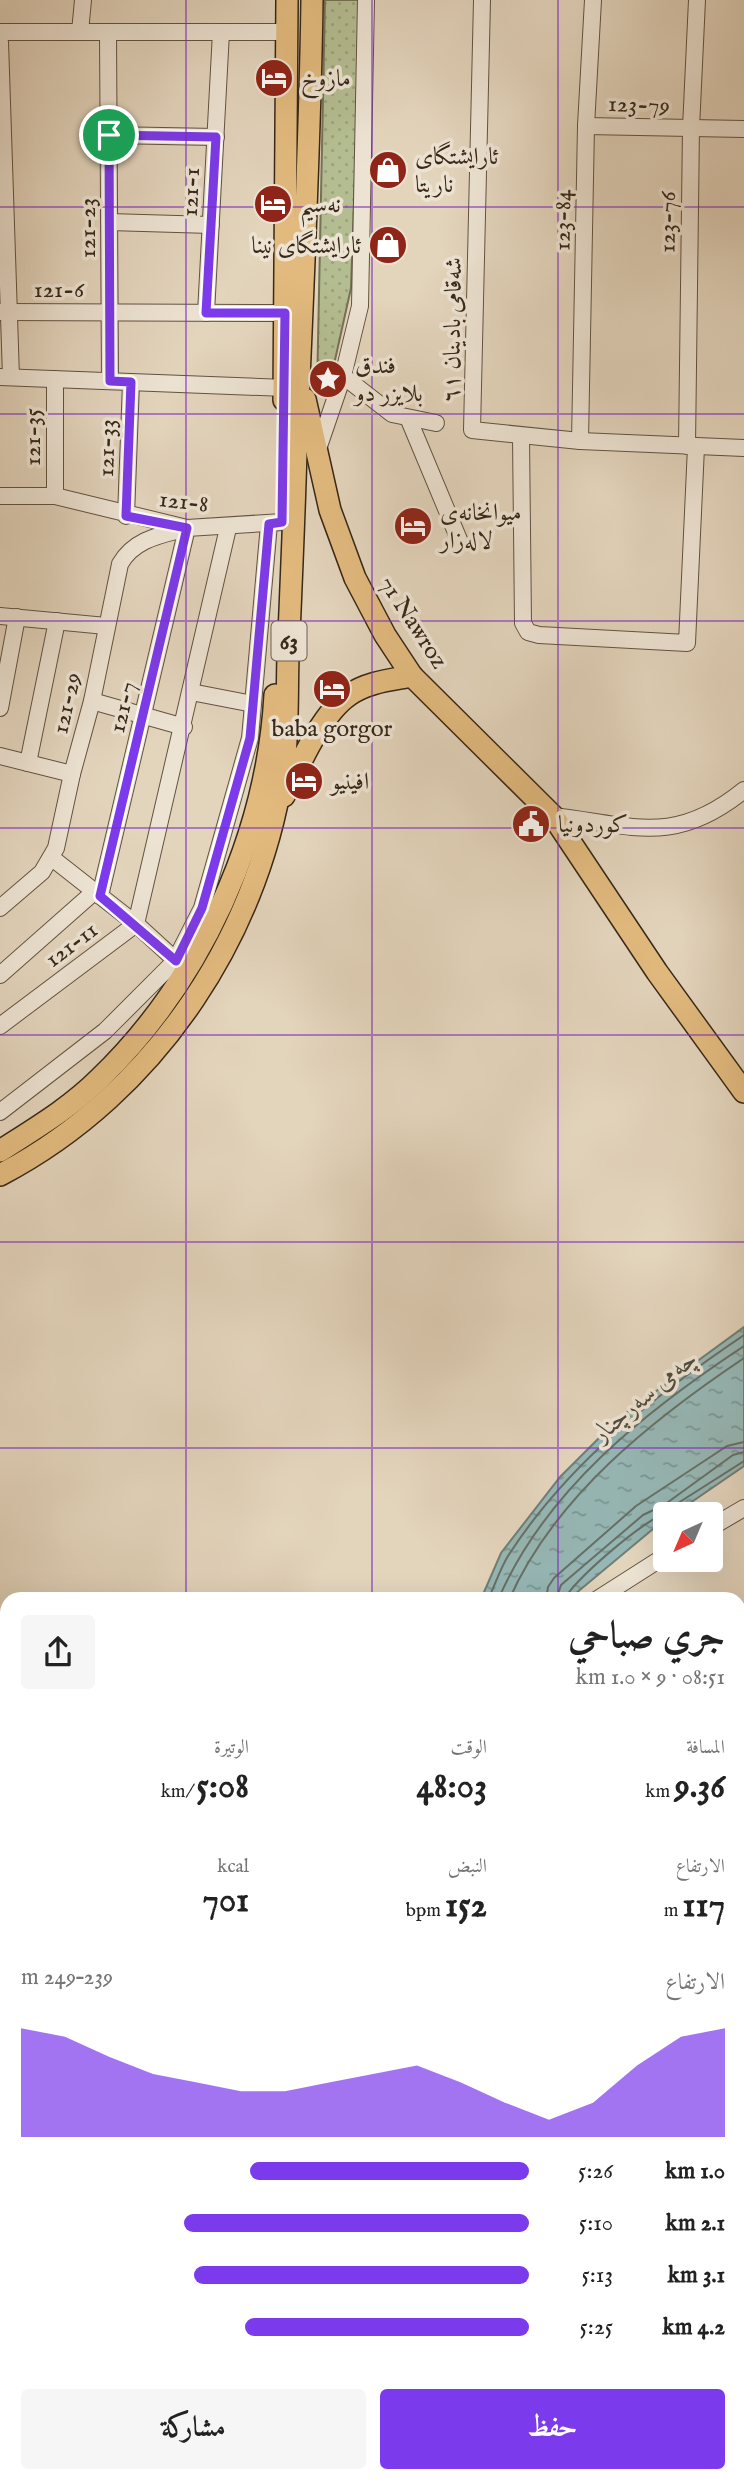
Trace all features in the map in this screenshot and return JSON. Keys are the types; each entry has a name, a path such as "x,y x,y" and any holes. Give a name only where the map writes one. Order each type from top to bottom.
{"main road":[{"name":"63","path":"286,0 285,313 292,380"},
{"name":"63","path":"0,1174 65,1134 131,1079 183,1016 232,937 259,869 285,754 292,380 312,0"},
{"name":"71 Nawroz","path":"292,380 317,452 330,509 355,578 385,635 412,676 553,816 657,972 744,1092"},
{"name":"63","path":"0,1151 51,1119 99,1080 152,1023 181,966 234,877 256,805 274,700 275,523 290,447"},
{"path":"273,816 322,726 348,695 371,685 412,676"}],"street":[{"path":"80,32 82,0"},
{"path":"317,452 343,376 360,306 366,0"},
{"name":"شەقامی بادینان ٦١","path":"482,0 472,430 580,441 744,448"},
{"name":"123-84","path":"580,441 586,125 593,0"},
{"name":"123-76","path":"521,436 523,624 528,632 539,635 687,643 691,446 691,128 697,0"},
{"path":"0,32 287,32"},
{"name":"121-1","path":"206,313 221,32"},
{"name":"121-23","path":"108,33 110,381"},
{"path":"0,43 6,377 131,382 292,380"},
{"name":"123-79","path":"586,125 744,129"},
{"path":"109,135 216,137"},
{"path":"109,222 211,225"},
{"name":"121-6","path":"4,312 285,313"},
{"path":"343,376 392,415 436,423"},
{"name":"121-35","path":"55,379 55,496"},
{"name":"121-33","path":"126,516 131,382"},
{"path":"409,420 460,542"},
{"name":"121-8","path":"0,496 55,496 126,516 187,528 228,528 275,523"},
{"path":"0,1111 106,1031 181,966 202,908 250,738 275,523"},
{"name":"121-29","path":"0,908 42,872 52,858 92,701 117,573 125,555 150,538 187,528"},
{"name":"121-7","path":"97,894 143,717 187,528"},
{"path":"136,924 184,727 228,528"},
{"path":"0,615 106,626"},
{"path":"0,708 18,617"},
{"path":"28,763 57,621"},
{"path":"191,692 253,704"},
{"path":"92,701 184,727"},
{"path":"0,755 72,774"},
{"path":"553,816 637,830 664,828 706,815 744,790"},
{"path":"52,858 136,924 181,966"},
{"path":"0,975 97,894"},
{"name":"121-11","path":"0,1026 136,924"},
{"path":"723,1520 744,1508"},
{"path":"609,1592 653,1564"}],"green space":[{"path":"325,0 361,0 351,288 335,360 323,391 317,391"}],"water":[{"path":"744,1327 744,1466 692,1502 653,1502 653,1529 577,1592 484,1592 501,1553 560,1477 618,1419"}],"place":[{"name":"مازوخ","path":"274,78"},
{"name":"ئارایشتگای ناریتا","path":"388,170"},
{"name":"نەسیم","path":"273,204"},
{"name":"ئارایشتگای نینا","path":"388,245"},
{"name":"فندق بلايزر دو","path":"328,379"},
{"name":"میوانخانەی لالەزار","path":"413,526"},
{"name":"baba gorgor","path":"332,689"},
{"name":"افينيو","path":"304,781"},
{"name":"كوردونيا","path":"531,824"}],"route":[{"path":"109,135 216,137 206,313 285,313 282,522 269,524 250,738 202,908 176,961 136,924 100,896 187,528 126,516 131,382 110,381 109,135"}],"water label":[{"name":"چەمی سەرچنار","path":"644,1395"}]}
